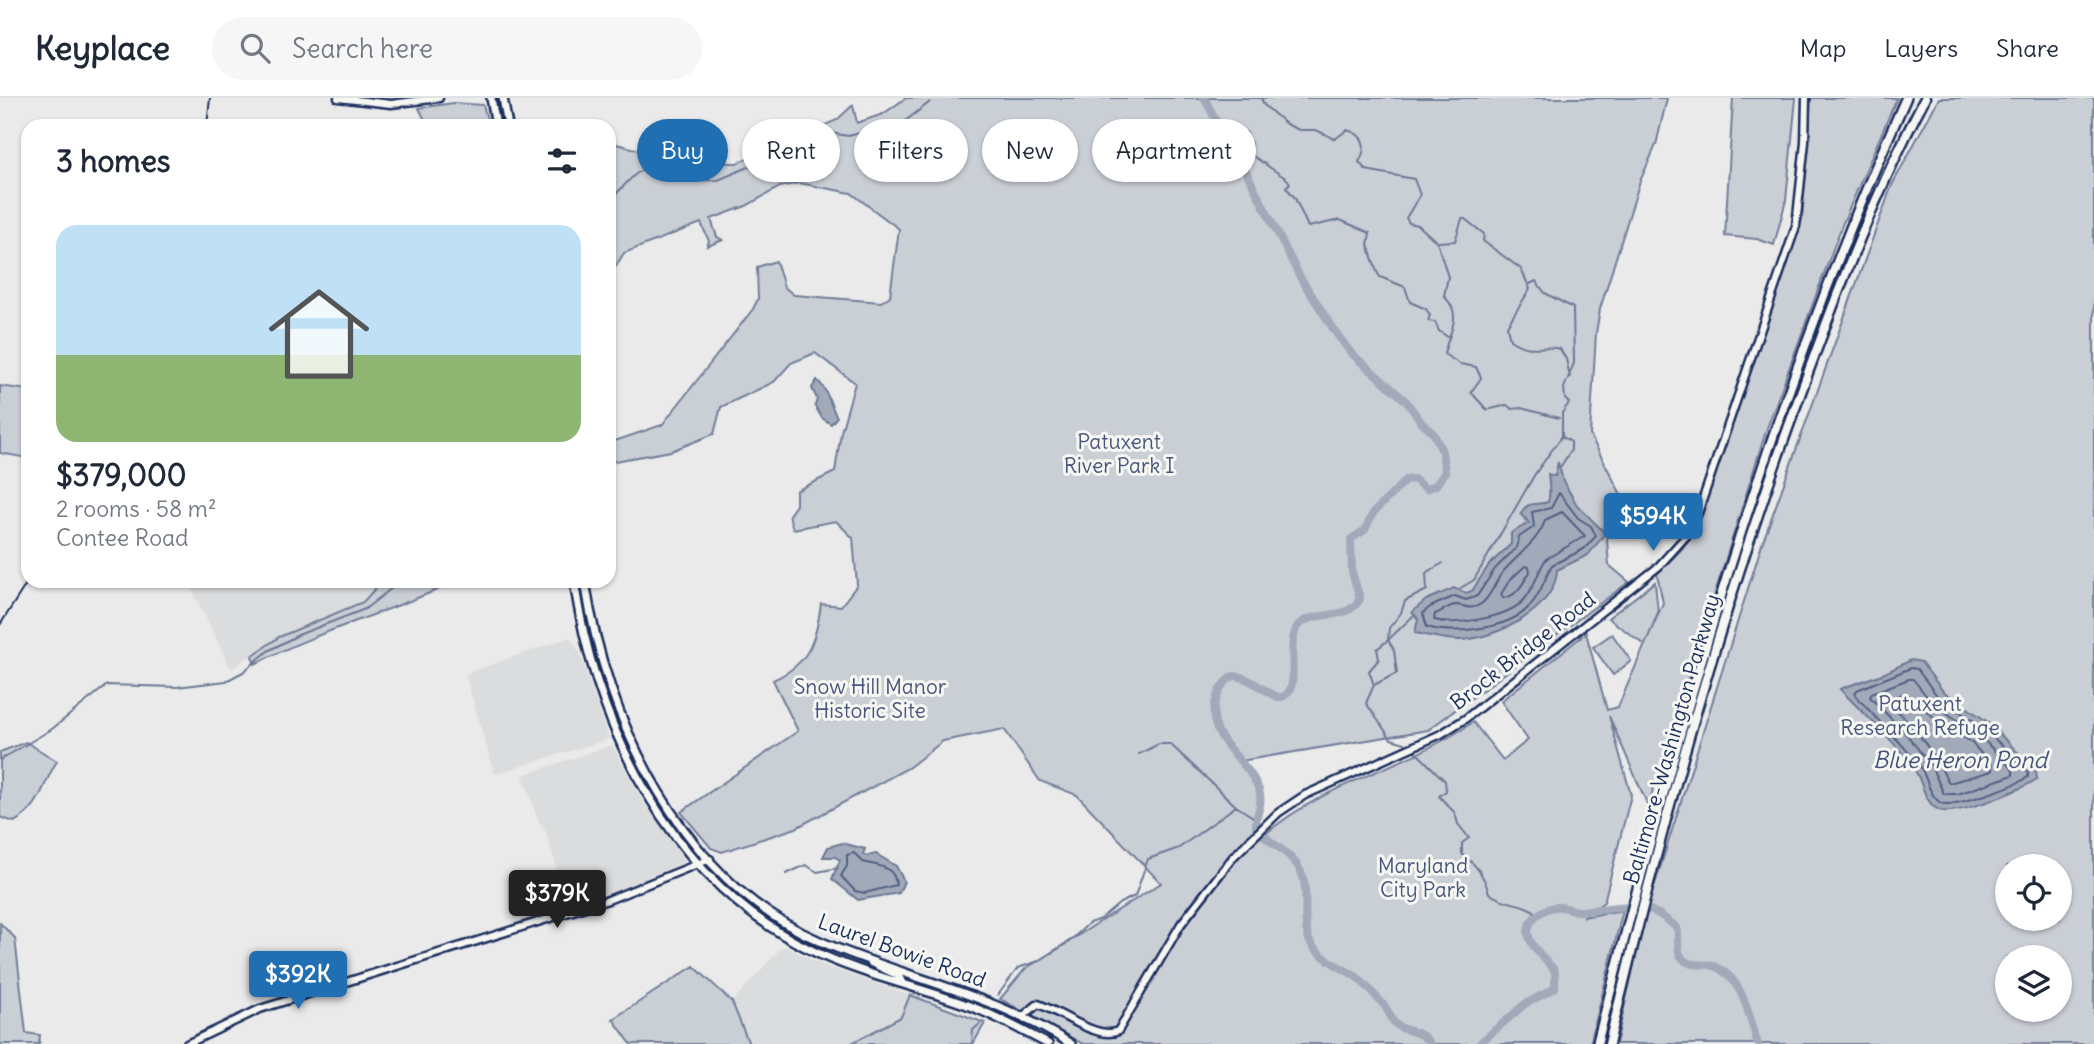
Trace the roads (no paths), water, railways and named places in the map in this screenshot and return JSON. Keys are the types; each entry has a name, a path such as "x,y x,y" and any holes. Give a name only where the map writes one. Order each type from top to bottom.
{"highway":[{"name":"Baltimore-Washington Parkway","path":"1597,1044 1708,632 1767,452 1844,244 1906,98"},
{"name":"Baltimore-Washington Parkway","path":"1609,1044 1634,938 1715,648 1778,454 1856,247 1925,98"}],"main road":[{"path":"491,98 495,119"},
{"path":"503,98 507,119"},
{"name":"Laurel Bowie Road","path":"575,588 587,650 618,742 652,803 699,863 741,905 785,937 830,958 977,1009 1048,1044"},
{"name":"Laurel Bowie Road","path":"586,588 602,665 635,750 671,810 710,859 743,892 778,919 820,942 970,994 1022,1017 1071,1044"},
{"path":"867,959 872,965 898,975 903,983"}],"street":[{"path":"338,98 391,104 439,98"},
{"name":"Brock Bridge Road","path":"1022,1017 1038,1004 1067,1019 1115,1034 1125,1022 1175,932 1263,827 1305,795 1441,734 1465,719 1650,574 1687,535 1698,513 1796,226 1805,142 1806,98"},
{"path":"187,1044 260,1009 608,900 710,859"}],"water":[{"path":"817,380 837,417 831,424 822,418 815,406 817,399 812,388"},
{"path":"1558,462 1563,481 1577,505 1603,531 1604,535 1588,555 1557,570 1554,584 1546,598 1521,620 1506,628 1459,640 1415,633 1418,619 1412,612 1426,600 1454,588 1466,593 1472,591 1489,565 1511,544 1511,533 1529,523 1521,514 1523,510 1529,505 1548,502 1548,474 1555,476"},
{"name":"Blue Heron Pond","path":"1911,660 1921,662 1943,691 1988,722 2036,771 2037,779 2003,796 1971,807 1945,811 1933,806 1908,761 1840,689 1885,673"},
{"path":"842,843 865,849 863,854 866,856 876,854 896,866 904,881 899,893 858,900 832,879 840,860 823,857 828,847"}],"waterway":[{"path":"1204,98 1238,156 1300,277 1336,333 1351,353 1406,401 1434,434 1442,451 1445,472 1436,485 1426,489 1414,479 1406,480 1373,513 1365,530 1351,539 1352,572 1360,599 1347,611 1314,617 1298,625 1293,645 1293,677 1288,693 1278,697 1247,679 1233,676 1221,688 1214,711 1215,724 1220,735 1259,790 1256,827 1294,861 1303,877 1307,935 1311,943 1325,957 1364,984 1385,1007 1395,1024 1420,1034 1430,1044"},
{"path":"1261,98 1264,105 1286,124 1299,130 1316,130 1335,139 1347,130 1358,135 1364,147 1359,162 1366,170 1414,179 1420,195 1406,218 1409,223 1418,225 1437,242 1448,277 1444,296 1450,303 1454,317 1444,354 1460,364 1476,367 1481,378 1471,392 1487,410 1507,405 1512,409 1521,408 1559,418"},
{"path":"616,193 636,174 648,167 656,165 682,181 718,180 758,163 787,156 831,133 848,136 904,122 930,102"},
{"path":"1256,158 1287,179 1290,183 1286,187 1295,198 1308,227 1340,220 1370,233 1368,245 1380,277 1405,287 1410,302 1426,309 1430,315 1428,321 1435,322 1439,331 1449,338"},
{"path":"1438,242 1455,241 1462,219 1465,219 1484,234 1483,241 1521,269 1530,289 1507,326 1510,340 1524,347 1560,349 1566,359 1570,377"},
{"path":"1459,589 1474,580 1535,474 1562,436 1562,413 1569,403 1565,399 1564,388 1574,363 1573,308 1545,293 1536,281 1530,284"},
{"path":"1561,466 1571,450 1571,442 1563,437"},
{"path":"1405,743 1391,739 1366,703 1374,685 1369,671 1379,659 1377,649 1388,640 1389,628 1401,613 1405,601 1427,590 1426,573 1443,563"},
{"path":"0,760 52,729 107,685 177,687 226,681 243,672 268,651 298,635 365,609 392,588"},
{"path":"1374,685 1397,673 1394,650 1388,640 1413,616"},
{"path":"1139,754 1159,744 1170,744 1236,806"},
{"path":"1414,750 1445,781 1446,791 1439,796 1455,813 1458,824 1469,838 1462,843 1462,854 1479,871 1489,893 1501,900 1527,907 1538,914"},
{"path":"998,995 1018,968 1039,961 1069,942 1089,923 1101,919 1120,903 1135,896 1148,859 1179,848 1236,806 1256,819"},
{"path":"786,874 806,865 817,872 838,868"},
{"path":"1479,1044 1525,1004 1555,988 1555,971 1530,939 1528,931 1535,917 1547,909 1557,907 1578,911 1632,906 1654,911 1677,928 1679,952 1686,962 1714,966 1732,979 1744,999 1758,1044"},
{"path":"972,1044 973,1030 981,1023"}],"railway":[{"path":"208,119 210,98"},
{"path":"0,625 24,588"}],"park label":[{"name":"Patuxent River Park I","path":"1119,454"},
{"name":"Snow Hill Manor Historic Site","path":"870,699"},
{"name":"Patuxent Research Refuge","path":"1920,716"},
{"name":"Maryland City Park","path":"1423,878"}]}
